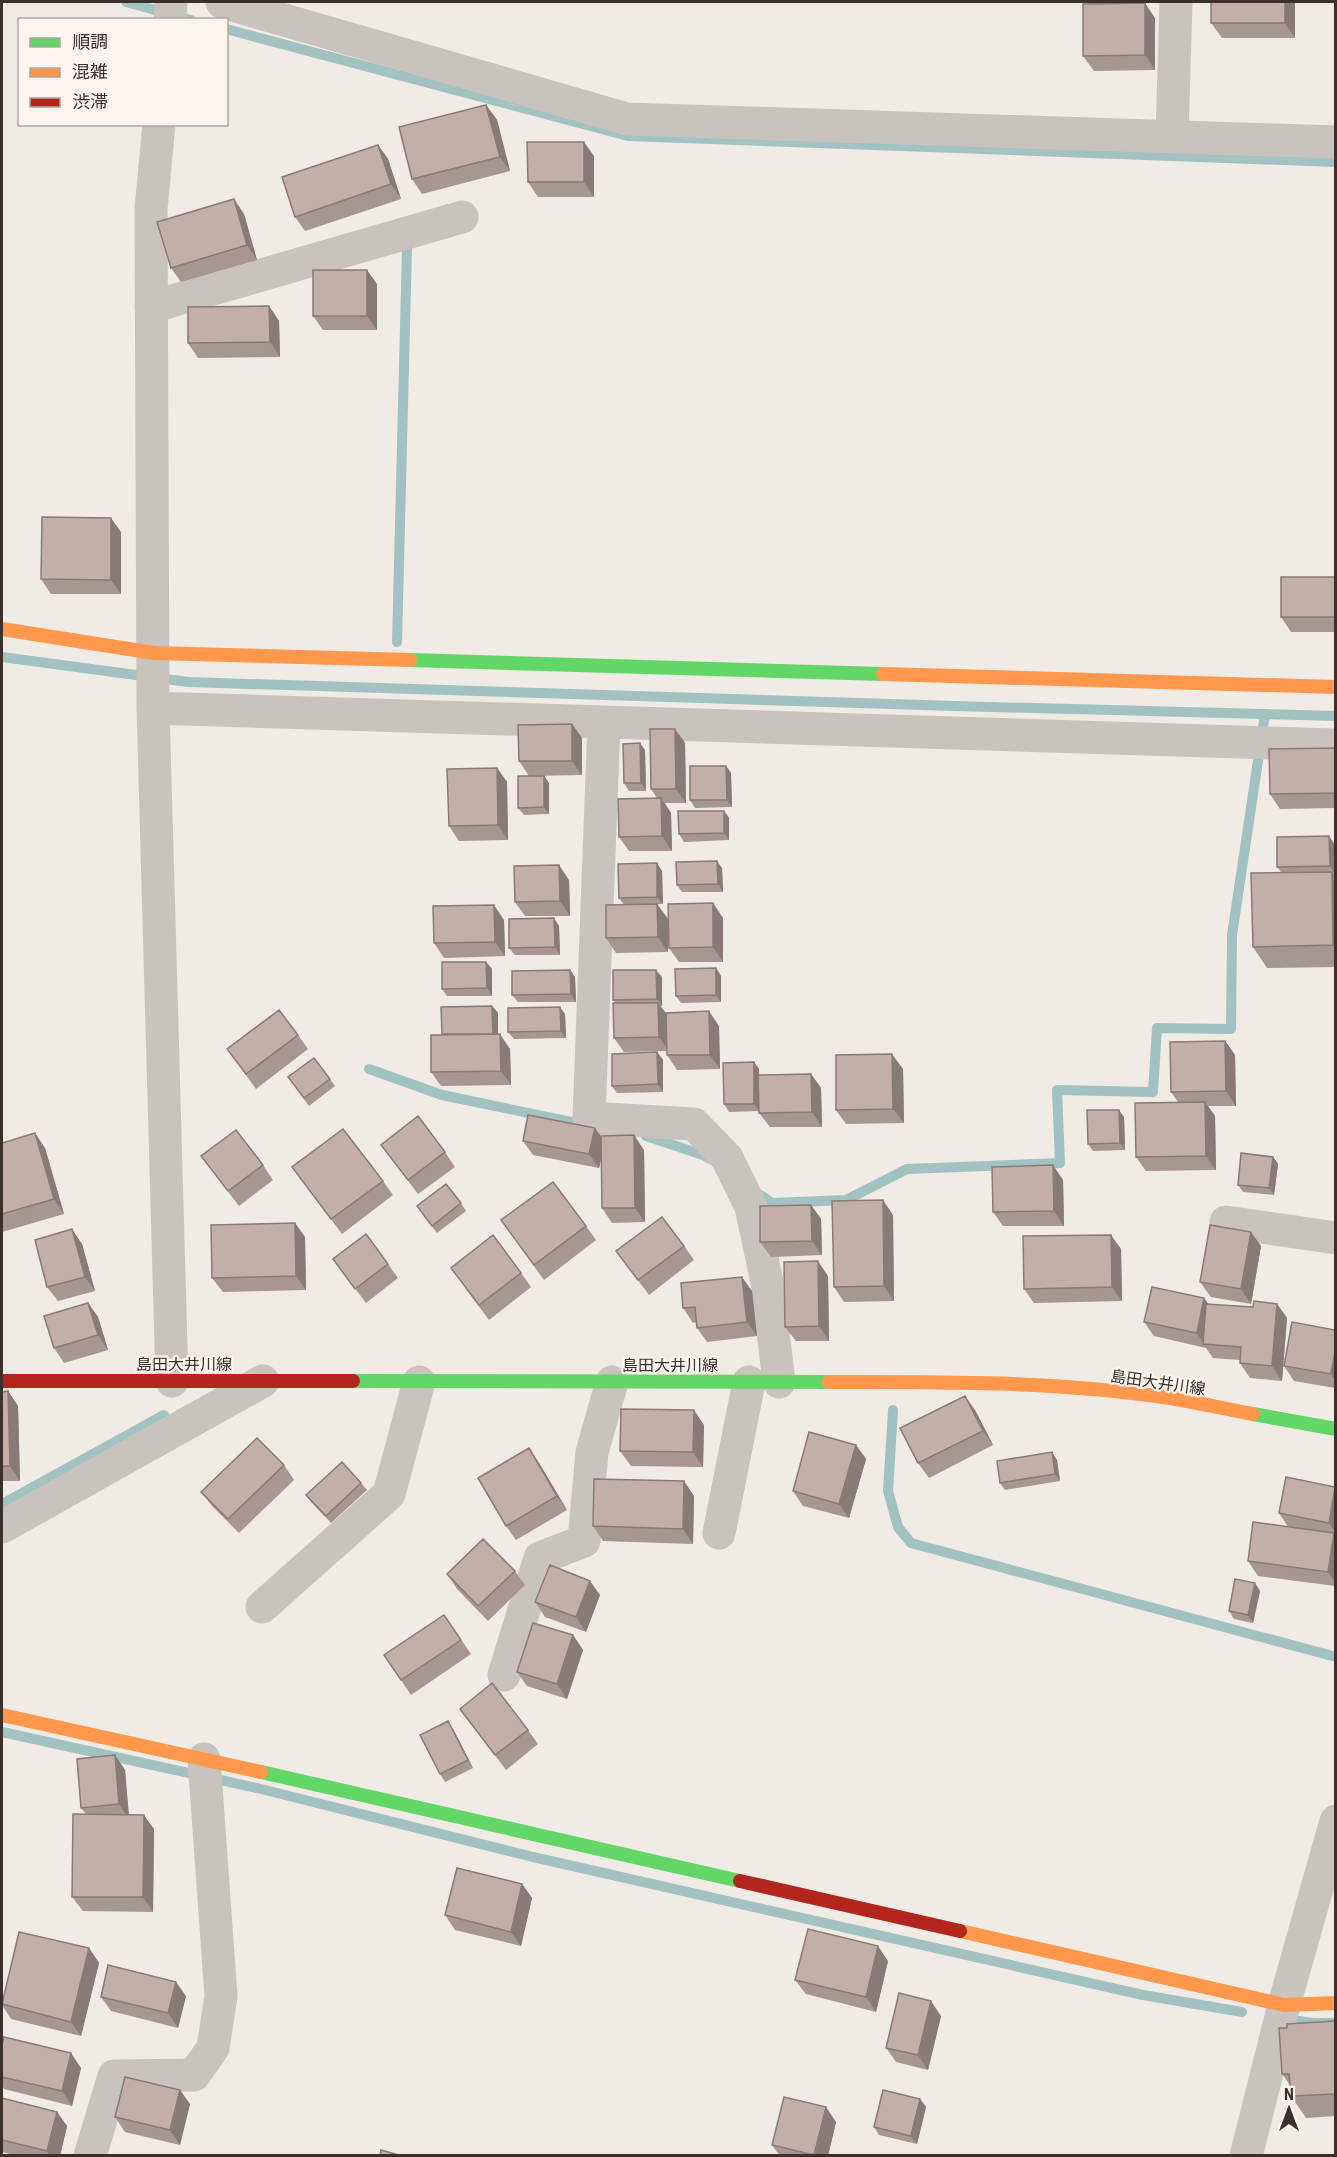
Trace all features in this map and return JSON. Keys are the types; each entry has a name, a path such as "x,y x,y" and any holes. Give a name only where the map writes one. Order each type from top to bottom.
{"street":[{"path":"170,18 171,2"},
{"path":"222,2 627,120 1335,142"},
{"path":"1172,136 1176,2"},
{"path":"159,126 151,209 153,708 172,1381"},
{"path":"151,307 462,217"},
{"path":"2,629 154,653 1335,687"},
{"path":"153,708 1335,745"},
{"path":"604,723 589,1118 694,1124 727,1158 751,1206 767,1282 764,1382 719,1533"},
{"path":"1226,1222 1335,1238"},
{"name":"島田大井川線","path":"2,1381 764,1382 1038,1385 1150,1395 1335,1429"},
{"path":"2,1527 263,1381"},
{"path":"262,1607 390,1494 419,1382"},
{"path":"504,1675 540,1558 584,1541 592,1452 612,1382"},
{"path":"2,1715 1284,2005 1335,2003"},
{"path":"90,2156 114,2076 194,2075 213,2048 221,1996 204,1759"},
{"path":"1246,2156 1284,2005 1335,1821"}],"building":[{"path":"1211,2 1285,2 1285,23 1211,23"},
{"path":"1145,3 1145,55 1083,56 1083,4"},
{"path":"486,105 500,157 412,179 399,127"},
{"path":"527,142 584,142 584,182 528,182"},
{"path":"378,145 391,184 295,217 282,177"},
{"path":"234,199 247,245 171,268 157,222"},
{"path":"313,270 367,270 367,316 313,316"},
{"path":"269,306 270,342 188,343 188,307"},
{"path":"42,517 111,518 111,580 41,579"},
{"path":"1281,577 1335,577 1335,617 1281,617"},
{"path":"572,724 572,761 519,761 518,725"},
{"path":"650,729 675,729 676,789 651,789"},
{"path":"640,743 641,783 624,783 623,744"},
{"path":"1335,748 1335,793 1270,794 1269,749"},
{"path":"690,766 726,766 727,800 690,800"},
{"path":"497,768 498,825 449,826 447,769"},
{"path":"518,776 544,776 544,807 518,808"},
{"path":"661,798 662,836 619,837 618,799"},
{"path":"678,811 724,811 724,833 679,834"},
{"path":"1329,836 1330,866 1277,867 1277,837"},
{"path":"717,861 718,884 677,885 676,862"},
{"path":"657,863 657,897 619,898 618,864"},
{"path":"559,865 560,901 515,902 514,866"},
{"path":"1332,872 1333,945 1253,947 1251,873"},
{"path":"713,903 713,947 669,948 668,904"},
{"path":"657,904 658,937 606,938 606,905"},
{"path":"494,905 495,942 434,943 433,906"},
{"path":"554,918 555,947 509,948 509,919"},
{"path":"442,962 486,962 487,988 442,989"},
{"path":"716,968 716,995 676,996 675,969"},
{"path":"570,970 571,994 512,995 512,971"},
{"path":"613,970 656,970 657,999 613,1000"},
{"path":"613,1003 658,1003 659,1037 614,1038"},
{"path":"492,1006 493,1034 442,1034 441,1007"},
{"path":"560,1007 561,1031 508,1032 508,1008"},
{"path":"279,1010 298,1035 246,1074 227,1049"},
{"path":"709,1011 710,1055 667,1055 666,1013"},
{"path":"500,1034 501,1071 431,1072 431,1035"},
{"path":"1225,1041 1226,1091 1171,1092 1170,1042"},
{"path":"657,1052 658,1084 612,1086 612,1054"},
{"path":"892,1054 893,1109 836,1110 836,1055"},
{"path":"314,1058 330,1079 304,1098 288,1077"},
{"path":"754,1062 754,1104 724,1104 723,1063"},
{"path":"811,1074 812,1112 759,1113 758,1075"},
{"path":"1205,1102 1206,1156 1136,1157 1135,1103"},
{"path":"1087,1110 1119,1110 1120,1143 1088,1144"},
{"path":"528,1115 595,1128 589,1154 523,1141"},
{"path":"418,1116 445,1152 408,1180 381,1145"},
{"path":"343,1129 383,1181 331,1219 292,1167"},
{"path":"236,1130 263,1165 228,1191 201,1156"},
{"path":"35,1133 54,1199 2,1214 2,1143"},
{"path":"634,1135 635,1208 602,1208 601,1136"},
{"path":"1241,1153 1273,1157 1269,1188 1238,1185"},
{"path":"1053,1165 1054,1211 993,1212 992,1167"},
{"path":"553,1182 586,1226 534,1265 501,1220"},
{"path":"446,1184 461,1203 432,1226 417,1206"},
{"path":"883,1200 884,1286 834,1287 832,1201"},
{"path":"811,1205 812,1241 760,1242 760,1206"},
{"path":"662,1217 684,1246 638,1280 616,1251"},
{"path":"295,1223 296,1276 212,1278 211,1225"},
{"path":"1210,1225 1251,1232 1241,1289 1200,1282"},
{"path":"72,1229 85,1277 47,1287 35,1240"},
{"path":"366,1234 388,1264 355,1289 333,1259"},
{"path":"493,1235 521,1273 479,1305 451,1268"},
{"path":"1111,1235 1112,1287 1024,1289 1023,1236"},
{"path":"818,1261 819,1326 785,1327 784,1262"},
{"path":"742,1277 747,1322 697,1328 695,1307 683,1308 681,1283"},
{"path":"1152,1287 1204,1298 1197,1333 1144,1322"},
{"path":"1254,1301 1277,1304 1272,1366 1240,1363 1241,1347 1203,1344 1206,1304 1253,1307"},
{"path":"88,1303 98,1335 54,1348 44,1316"},
{"path":"1292,1322 1335,1330 1335,1351 1331,1374 1284,1366"},
{"path":"8,1391 10,1466 2,1466 2,1392"},
{"path":"965,1396 983,1431 918,1463 900,1428"},
{"path":"621,1409 694,1410 693,1452 620,1451"},
{"path":"809,1432 856,1445 839,1504 793,1491"},
{"path":"257,1438 284,1465 228,1519 201,1492"},
{"path":"529,1448 557,1496 506,1526 478,1478"},
{"path":"1052,1452 1055,1474 1000,1483 997,1461"},
{"path":"342,1462 361,1483 326,1516 306,1495"},
{"path":"1286,1477 1335,1487 1329,1523 1279,1513"},
{"path":"594,1479 684,1481 683,1529 593,1526"},
{"path":"1253,1522 1334,1533 1328,1572 1248,1561"},
{"path":"483,1539 515,1571 478,1606 447,1574"},
{"path":"550,1565 590,1581 576,1617 535,1602"},
{"path":"1235,1579 1255,1583 1248,1615 1229,1611"},
{"path":"444,1615 461,1640 401,1680 384,1655"},
{"path":"533,1623 573,1635 557,1684 517,1672"},
{"path":"492,1683 528,1730 495,1755 460,1709"},
{"path":"448,1721 468,1760 440,1774 420,1735"},
{"path":"115,1755 119,1804 81,1808 77,1759"},
{"path":"73,1814 144,1815 143,1897 72,1897"},
{"path":"457,1868 522,1884 511,1932 445,1915"},
{"path":"808,1929 878,1946 866,1997 795,1980"},
{"path":"19,1932 89,1948 71,2022 2,2004"},
{"path":"108,1965 176,1982 168,2013 101,1997"},
{"path":"899,1993 931,2001 918,2055 886,2048"},
{"path":"1335,2021 1335,2094 1291,2096 1289,2074 1282,2074 1279,2028 1287,2028 1287,2024"},
{"path":"4,2037 71,2053 62,2091 2,2077"},
{"path":"125,2077 180,2090 170,2130 115,2117"},
{"path":"883,2090 920,2099 911,2136 874,2127"},
{"path":"784,2097 826,2107 814,2155 772,2145"},
{"path":"2,2098 57,2112 47,2151 2,2140"},
{"path":"381,2150 402,2156 380,2156"}],"waterway":[{"path":"126,2 184,18"},
{"path":"228,30 628,136 1336,162"},
{"path":"397,642 407,248"},
{"path":"2,657 188,682 1336,716"},
{"path":"754,1191 772,1203 846,1200 907,1169 1060,1163 1057,1090 1153,1092 1157,1028 1231,1029 1232,935 1265,714"},
{"path":"369,1069 442,1095 586,1125"},
{"path":"646,1136 710,1159"},
{"path":"893,1410 888,1491 898,1527 911,1543 1336,1657"},
{"path":"2,1504 164,1415"},
{"path":"2,1732 257,1788 533,1857 1143,1995 1242,2012"},
{"path":"1284,2019 1336,2023"}],"traffic: fast":[{"path":"410,660 883,674"},
{"path":"353,1381 829,1382"},
{"path":"1253,1414 1336,1429"},
{"path":"261,1772 740,1881"}],"traffic: slow":[{"path":"2,629 154,653 410,660"},
{"path":"883,674 1336,687"},
{"path":"829,1382 989,1383 1109,1390 1188,1401 1253,1414"},
{"path":"2,1715 261,1772"},
{"path":"960,1931 1284,2005 1336,2003"}],"traffic: jam":[{"path":"2,1381 353,1381"},
{"path":"740,1881 960,1931"}]}
